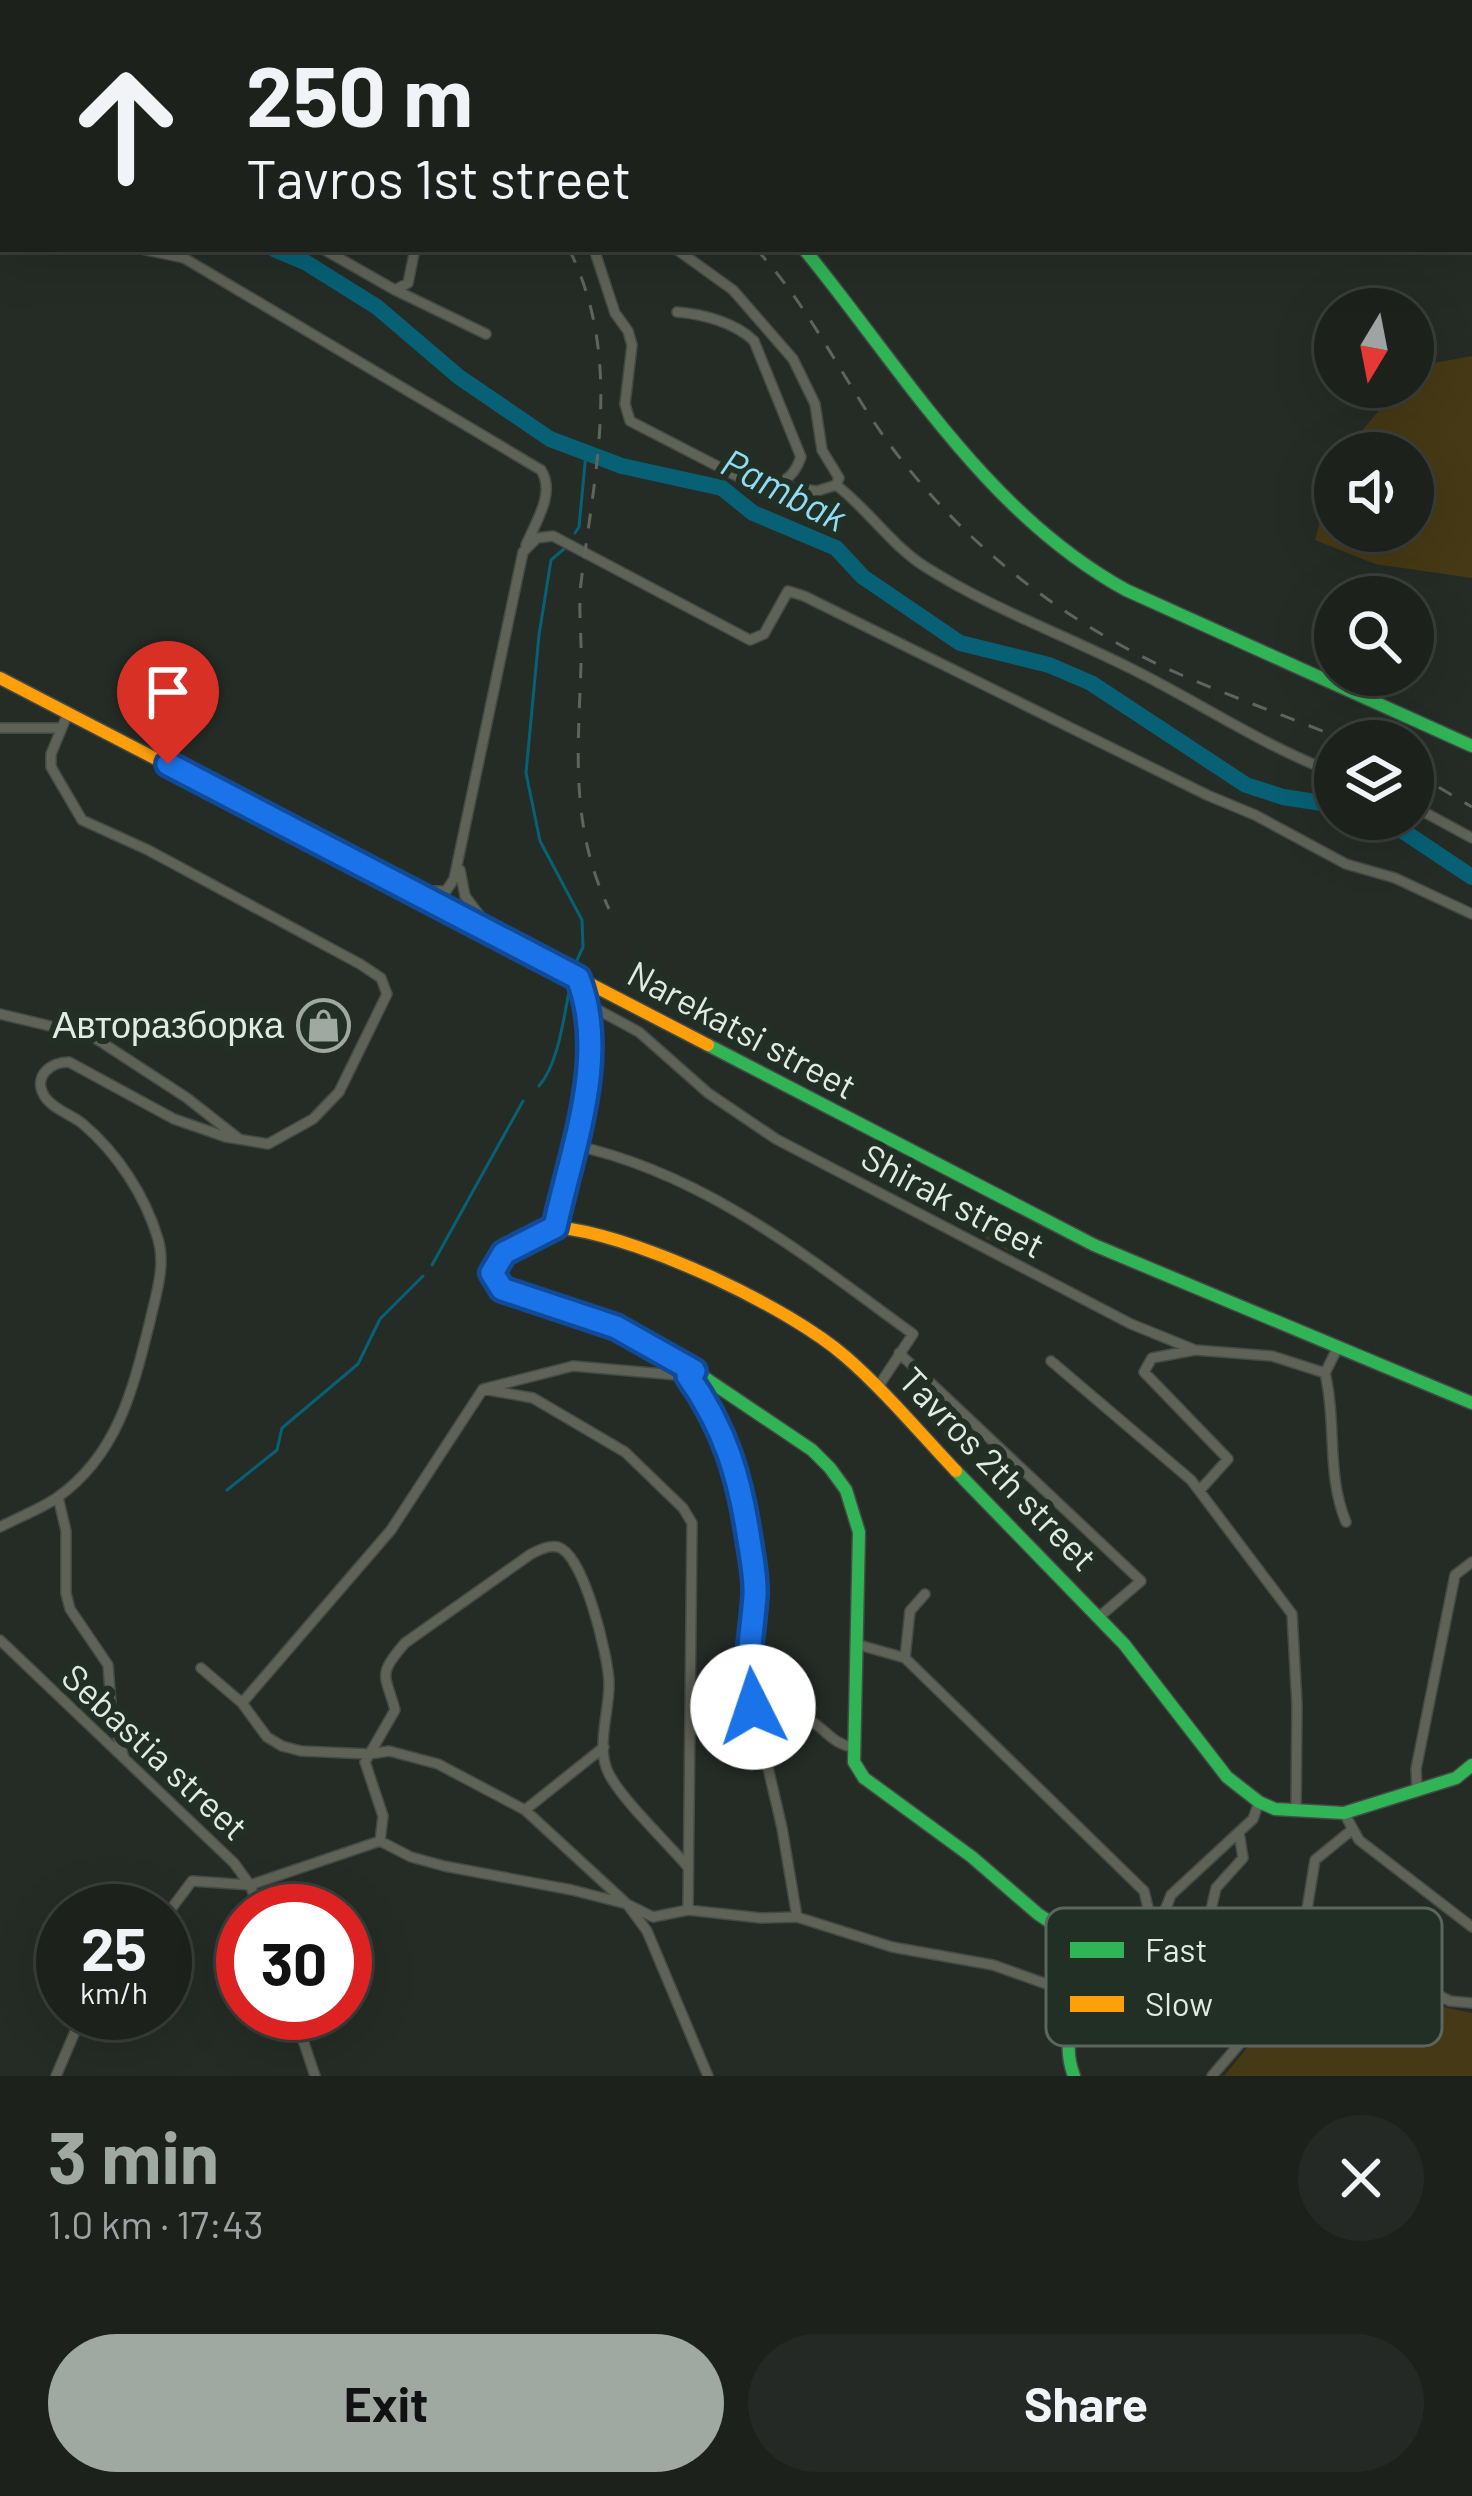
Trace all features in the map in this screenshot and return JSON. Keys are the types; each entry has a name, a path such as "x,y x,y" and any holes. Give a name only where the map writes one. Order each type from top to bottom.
{"main road":[{"path":"806,252 957,442 1031,523 1078,563 1126,590 1472,746"},
{"name":"Narekatsi street","path":"0,678 1094,1245 1472,1403"},
{"path":"555,1227 504,1253 492,1273 502,1289 616,1327 812,1450 846,1490 859,1532 854,1762 865,1778 1046,1919"},
{"name":"Tavros 2th street","path":"555,1227 611,1238 687,1264 801,1326 845,1356 1099,1617 1172,1702 1227,1777 1259,1802 1296,1811 1344,1813"},
{"path":"1344,1813 1456,1778 1472,1765"},
{"path":"1067,2046 1074,2076"}],"street":[{"path":"154,252 184,259 541,470 546,478 546,496 525,548 454,879 446,891 409,890"},
{"path":"328,252 486,334"},
{"path":"395,290 409,283 414,252"},
{"path":"595,252 632,345 625,404 630,421 754,485 817,490 836,485"},
{"path":"680,252 733,290 793,359 809,386 822,450 839,478 836,485"},
{"path":"677,312 718,321 754,341 801,457 790,479 777,485"},
{"path":"836,485 924,566 1314,765"},
{"path":"525,548 537,538 553,536 750,640 764,634 788,591 804,596 1346,864 1407,882 1472,914"},
{"path":"0,1527 58,1497 118,1430 148,1328 161,1258 158,1239 130,1178 97,1137 46,1098 42,1077 50,1064 69,1062 174,1119 256,1144 278,1140 324,1110 339,1092 386,1001 386,986 376,973 148,850 82,820 51,767 51,754 68,713"},
{"path":"0,728 61,728"},
{"path":"1434,817 1472,838"},
{"path":"459,859 465,896 497,936"},
{"path":"555,1227 592,1053 589,1005 578,978"},
{"name":"Shirak street","path":"589,1005 639,1032 708,1093 776,1138 1131,1324 1195,1350 1272,1356 1325,1373"},
{"path":"0,1015 92,1036 187,1098 242,1141"},
{"path":"573,1145 625,1156 761,1223 913,1334 878,1387"},
{"path":"1338,1347 1325,1373 1336,1497 1346,1522"},
{"path":"1195,1350 1152,1358 1144,1372 1228,1459 1200,1490"},
{"path":"899,1353 1141,1581 1099,1617"},
{"path":"1051,1361 1200,1490 1292,1614 1298,1706 1296,1811"},
{"path":"242,1703 392,1530 483,1389 573,1366 692,1374 722,1431 743,1495 755,1592 746,1673 797,1917"},
{"path":"483,1389 532,1398 625,1452 692,1522 688,1910"},
{"path":"58,1497 66,1532 70,1610 108,1665 112,1716 126,1763"},
{"path":"380,1841 384,1823 365,1762 393,1719 394,1702 385,1681 394,1656 405,1643 531,1554 557,1547 570,1554 577,1567 605,1647 610,1686 604,1748 609,1775 687,1866"},
{"path":"1417,1788 1416,1768 1455,1575 1472,1562"},
{"path":"905,1658 910,1611 925,1594"},
{"name":"Sebastia street","path":"0,1640 234,1863 249,1884"},
{"path":"856,1644 905,1658 1144,1891 1150,1908"},
{"path":"202,1668 242,1703 267,1737 282,1746 301,1751 389,1751 438,1764 525,1810 627,1904 647,1930 708,2076"},
{"path":"753,1707 792,1712 812,1721 837,1744 852,1747"},
{"path":"525,1810 604,1748"},
{"path":"1166,1908 1171,1895 1253,1819 1259,1802"},
{"path":"1344,1813 1359,1840 1469,1924 1472,1907"},
{"path":"1307,1908 1315,1860 1353,1829"},
{"path":"1211,1908 1216,1888 1244,1858 1239,1832"},
{"path":"253,1884 380,1841 445,1867 514,1877 627,1904 653,1917 688,1910 797,1917 892,1947 993,1965 1046,1984"},
{"path":"190,1884 231,1884"},
{"path":"1442,1997 1472,2002"},
{"path":"56,2076 71,2040"},
{"path":"303,2040 315,2076"},
{"path":"1212,2076 1238,2046"}],"shaded area":[{"path":"1472,356 1472,578 1375,564 1345,552 1434,552 1434,432 1361,432 1381,408 1434,408 1434,363"},
{"path":"988,1222 1021,1239 1014,1254 981,1236"},
{"path":"1442,2006 1472,2013 1472,2076 1224,2076 1248,2046 1442,2046"}],"waterway":[{"name":"Pambak","path":"281,252 377,307 459,377 550,439 622,466 722,488 753,513 836,548 863,577 960,643 1049,665 1091,683 1246,785 1314,802"},
{"path":"575,533 586,453"},
{"path":"564,549 551,560 526,773 540,841 582,920 583,947 577,960"},
{"name":"Pambak","path":"1416,840 1472,877"},
{"path":"539,1086 557,1050 571,982"},
{"path":"432,1265 523,1101"},
{"path":"227,1490 277,1450 282,1428 358,1364 380,1319 423,1276"}],"railway":[{"path":"570,252 586,290 600,372 598,456 580,593 579,789 588,848 609,909"},
{"path":"759,252 796,299 900,458 951,516 1008,569 1070,615 1137,654 1314,728"},
{"path":"1434,784 1472,807"}],"traffic: fast":[{"path":"806,252 950,436 1031,521 1076,558 1126,590 1472,746"},
{"path":"708,1045 1094,1245 1472,1403"},
{"path":"570,1229 536,1235 506,1255 492,1273 502,1289 573,1310 674,1357 812,1450 830,1468 846,1490 859,1532 854,1762 864,1778 972,1857 1046,1919"},
{"path":"956,1471 1124,1644 1227,1777 1259,1802 1275,1809 1344,1813 1456,1778 1472,1765"},
{"path":"1069,2046 1074,2076"}],"traffic: slow":[{"path":"0,678 708,1045"},
{"path":"570,1229 676,1261 789,1317 846,1357 956,1471"}],"place":[{"name":"Авторазборка","path":"323,1025"}],"route":[{"path":"168,764 578,978 589,1005 592,1053 555,1227 504,1253 492,1273 502,1289 616,1327 694,1371 688,1376 714,1412 743,1495 755,1592 746,1673 753,1707"}]}
